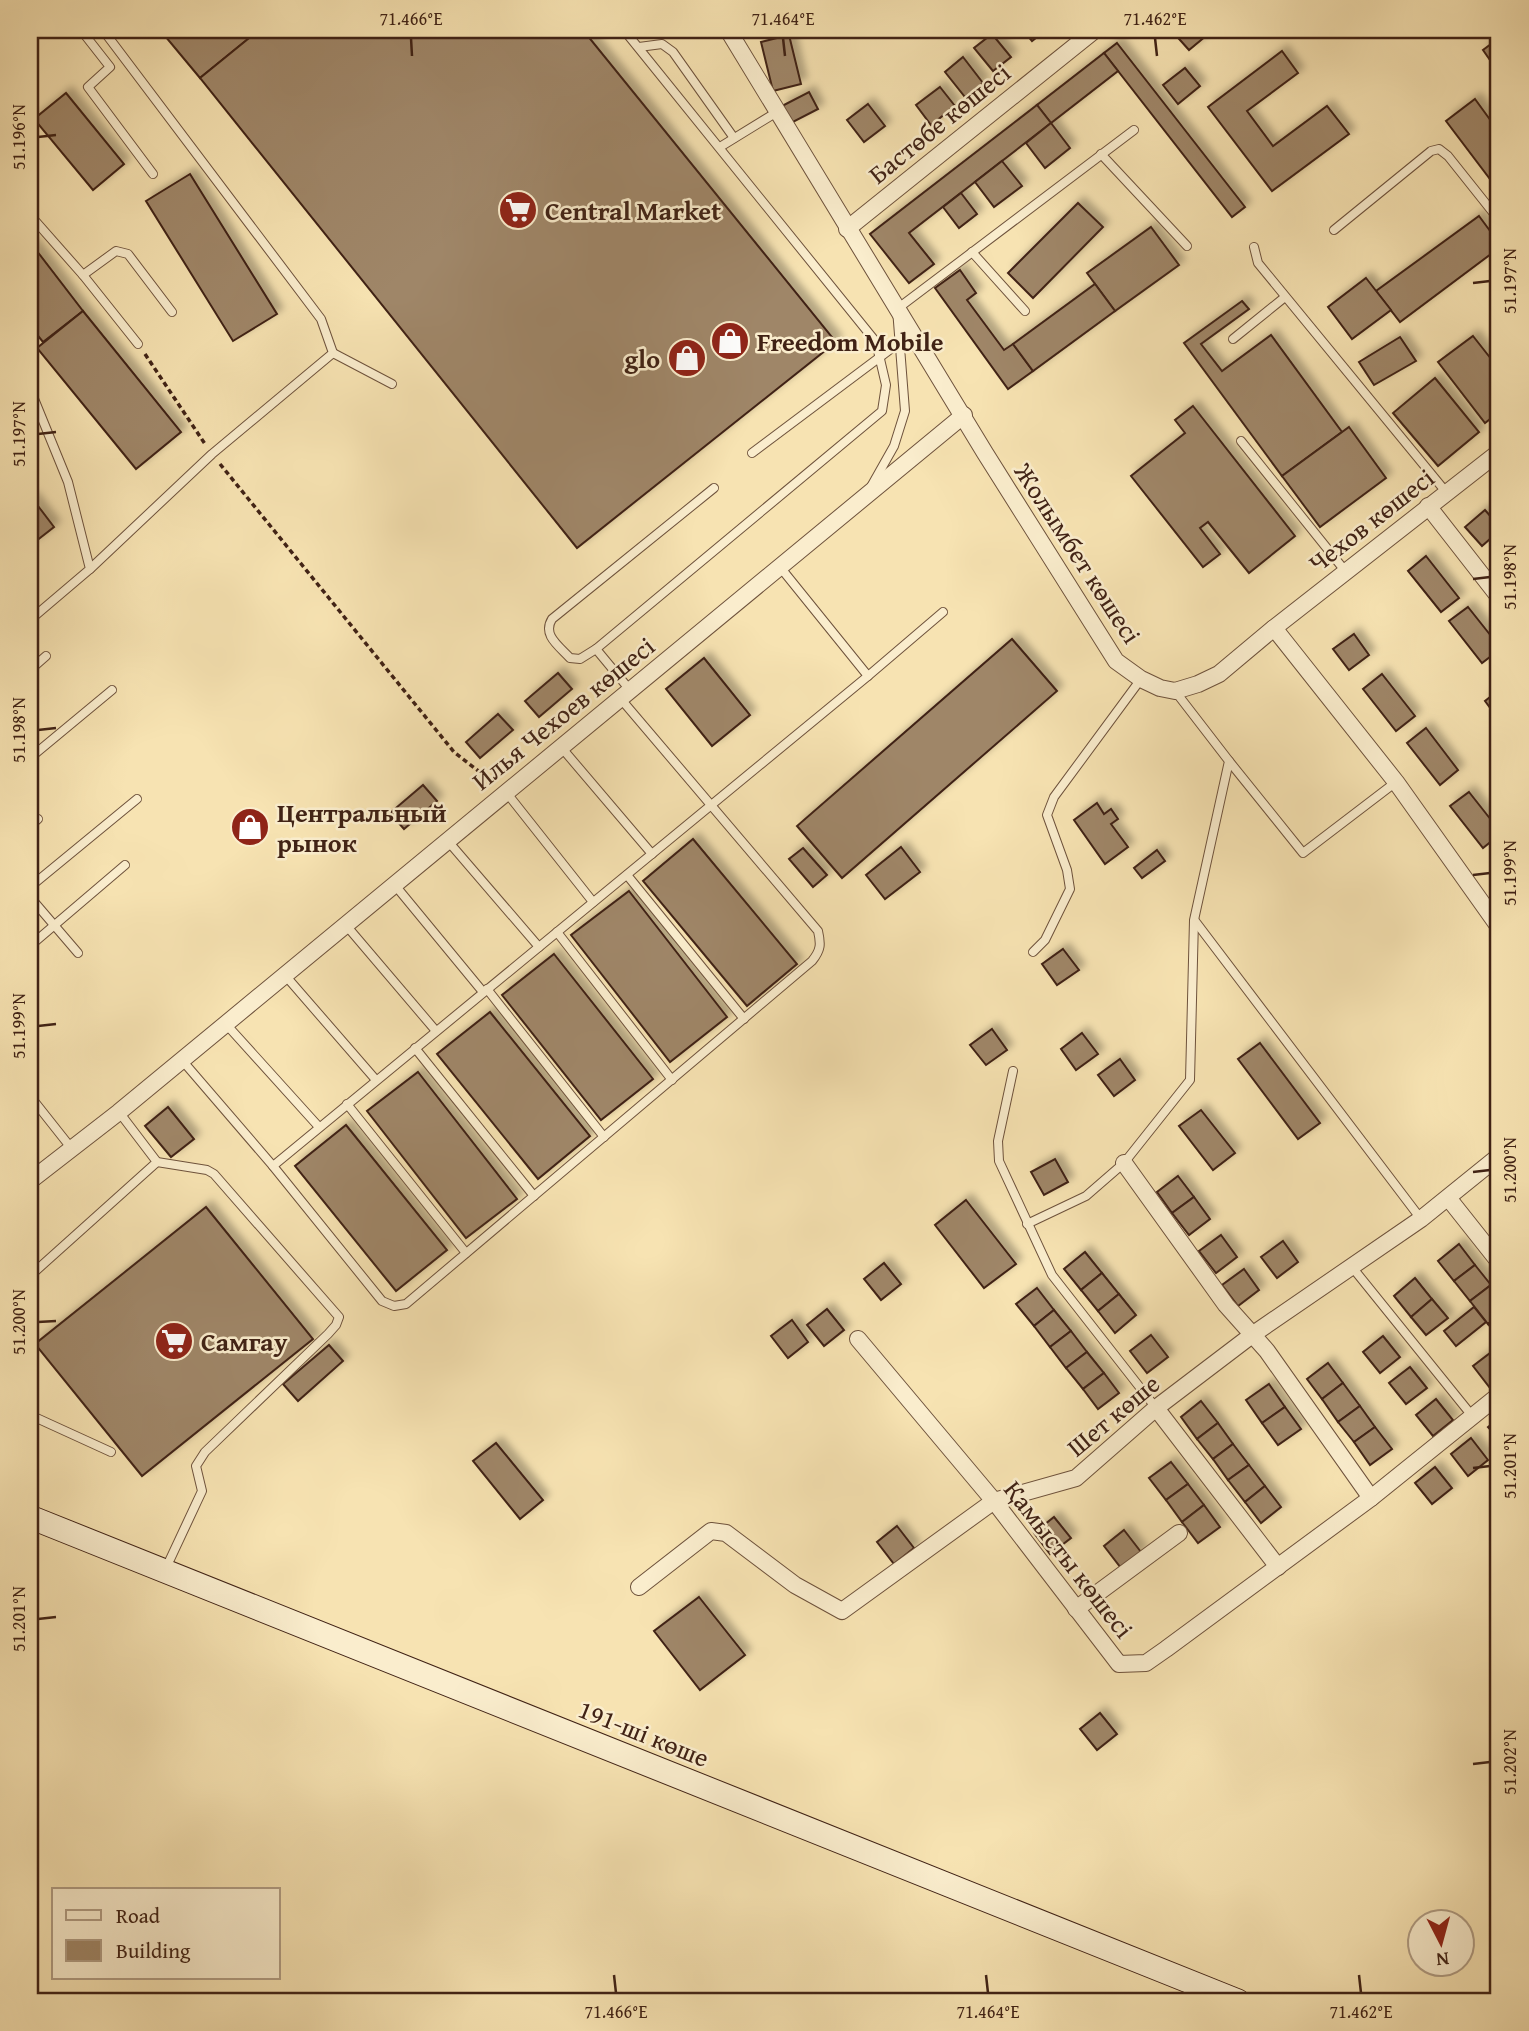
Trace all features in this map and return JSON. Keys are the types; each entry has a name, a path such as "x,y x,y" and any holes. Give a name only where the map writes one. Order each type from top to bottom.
{"main road":[{"name":"191-ші көше","path":"30,1517 1238,2001"}],"street":[{"name":"Бастөбе көшесі","path":"848,229 1095,30"},
{"name":"Жолымбет көшесі","path":"734,32 777,112 848,229 1116,661 1141,679 1160,688 1175,691"},
{"name":"Илья Чехоев көшесі","path":"30,1181 118,1112 964,415"},
{"name":"Чехов көшесі","path":"1274,628 1499,453"},
{"path":"1428,506 1499,597"},
{"path":"1175,691 1219,674 1274,628 1396,782 1499,927"},
{"name":"Шет көше","path":"639,1587 711,1531 726,1533 795,1585 842,1611 994,1501 1076,1478 1156,1408 1252,1335 1421,1219 1499,1156"},
{"path":"1124,1163 1226,1305 1267,1351 1371,1498"},
{"path":"1448,1199 1499,1262"},
{"name":"Қамысты көшесі","path":"858,1339 994,1501 1119,1664 1146,1663 1371,1498 1499,1395"},
{"path":"1156,1408 1278,1567"},
{"path":"1076,1609 1179,1533"}],"lane":[{"path":"81,30 110,67 88,87 153,174"},
{"path":"103,30 321,319 333,353 392,384"},
{"path":"624,30 876,342 886,385 881,411 596,649 580,659 570,658 548,634 547,627 552,619 714,488"},
{"path":"639,47 662,44 673,52 734,138"},
{"path":"720,147 777,112"},
{"path":"865,497 894,446 905,411 897,309 1134,130"},
{"path":"1334,230 1431,152 1439,149 1448,156 1499,220"},
{"path":"1101,154 1187,246"},
{"path":"30,215 138,344"},
{"path":"1254,247 1258,263 1447,492"},
{"path":"82,275 116,251 123,251 172,312"},
{"path":"972,252 1025,312"},
{"path":"1233,339 1285,297"},
{"path":"752,453 900,342"},
{"path":"30,620 90,569 212,454 333,353"},
{"path":"30,388 68,482 90,569"},
{"path":"1241,441 1346,572"},
{"path":"780,567 868,676"},
{"path":"274,1166 943,612"},
{"path":"181,1059 274,1166 382,1301 394,1306 406,1304 812,961 821,945 818,932 710,805 625,694 596,649"},
{"path":"30,670 46,656"},
{"path":"1033,952 1045,940 1070,889 1067,870 1047,815 1050,806 1141,679"},
{"path":"30,758 112,690"},
{"path":"1175,691 1303,853 1396,782"},
{"path":"561,747 652,854"},
{"path":"1027,1224 1086,1196 1124,1163 1190,1080 1194,920 1229,761"},
{"path":"506,792 593,902"},
{"path":"30,887 137,799"},
{"path":"30,826 38,819"},
{"path":"447,840 539,947"},
{"path":"30,946 125,865"},
{"path":"627,874 744,1019"},
{"path":"394,884 604,1137"},
{"path":"30,897 78,953"},
{"path":"1194,920 1421,1219"},
{"path":"345,924 436,1031"},
{"path":"557,932 672,1080"},
{"path":"284,974 376,1080"},
{"path":"225,1023 319,1127"},
{"path":"415,1048 534,1196"},
{"path":"1013,1071 998,1141 999,1161 1052,1275 1156,1408"},
{"path":"30,1096 72,1149"},
{"path":"347,1104 466,1254"},
{"path":"118,1112 157,1161 207,1170 214,1174 340,1317 328,1334 205,1452 196,1466 202,1491 164,1571"},
{"path":"30,1276 157,1161"},
{"path":"1352,1267 1473,1417"},
{"path":"30,1415 111,1452"}],"path":[{"path":"138,344 212,454 454,752 506,792"}],"building":[{"path":"160,30 259,30 200,78"},
{"name":"Central Market","path":"259,30 583,30 836,342 577,548 200,78"},
{"path":"1023,30 1046,30 1032,41"},
{"path":"1171,30 1213,30 1189,50"},
{"path":"992,34 1011,57 993,71 974,48"},
{"path":"789,35 801,84 773,91 761,42"},
{"path":"1499,38 1499,73 1483,50"},
{"path":"1117,43 1245,207 1232,217 1104,53"},
{"path":"1282,51 1298,73 1247,111 1273,146 1327,106 1349,134 1272,191 1208,107"},
{"path":"1104,53 1118,71 1051,123 1037,105"},
{"path":"963,57 983,83 965,97 945,72"},
{"path":"1185,68 1200,86 1178,104 1163,85"},
{"path":"940,87 955,106 931,125 916,105"},
{"path":"809,92 818,109 791,123 782,106"},
{"path":"66,93 124,164 93,190 34,119"},
{"path":"1475,99 1499,132 1499,191 1446,121"},
{"path":"868,104 885,126 864,142 847,120"},
{"path":"1037,105 1051,123 909,233 934,264 909,283 870,234"},
{"path":"1051,123 1070,148 1045,168 1026,143"},
{"path":"1002,161 1022,186 994,207 975,182"},
{"path":"190,174 277,314 233,341 146,201"},
{"path":"961,193 977,214 959,228 943,207"},
{"path":"1078,203 1103,227 1033,298 1008,273"},
{"path":"1479,216 1499,243 1499,248 1400,322 1376,291"},
{"path":"1151,227 1179,265 1115,311 1087,273"},
{"path":"30,242 83,311 43,342 30,326"},
{"path":"960,270 976,293 967,300 1004,350 1013,344 1033,371 1008,389 935,288"},
{"path":"1366,278 1391,310 1352,339 1328,307"},
{"path":"1095,284 1115,311 1033,371 1013,344"},
{"path":"1242,301 1249,309 1201,344 1222,371 1271,335 1342,432 1282,476 1184,343"},
{"path":"83,311 181,432 136,469 37,348"},
{"path":"1473,336 1499,369 1499,412 1485,423 1438,362"},
{"path":"1400,337 1416,361 1374,385 1359,362"},
{"path":"1435,378 1479,432 1438,466 1393,413"},
{"path":"1193,406 1295,536 1249,573 1208,522 1200,528 1220,554 1203,567 1131,476 1185,433 1175,420"},
{"path":"1349,427 1386,478 1320,527 1282,476"},
{"path":"32,498 54,527 31,545 30,499"},
{"path":"1485,510 1499,526 1499,531 1482,546 1465,527"},
{"path":"1426,556 1459,598 1441,612 1408,571"},
{"path":"1468,607 1499,646 1499,650 1482,663 1449,621"},
{"path":"1354,634 1369,655 1349,670 1333,649"},
{"path":"1012,639 1057,691 842,878 797,826"},
{"path":"704,658 750,715 712,746 666,689"},
{"path":"558,673 572,689 539,717 525,701"},
{"path":"1382,674 1415,716 1396,731 1363,689"},
{"path":"1499,690 1499,720 1485,701"},
{"path":"498,714 513,730 480,758 466,742"},
{"path":"1426,728 1458,770 1440,785 1407,743"},
{"path":"423,785 437,801 404,829 390,813"},
{"path":"1469,792 1499,830 1499,835 1483,848 1450,806"},
{"path":"1097,803 1104,814 1111,809 1118,819 1111,824 1128,847 1105,864 1074,820"},
{"path":"693,839 797,964 747,1006 643,881"},
{"path":"901,847 920,872 885,899 866,875"},
{"path":"803,848 827,875 813,887 789,859"},
{"path":"1157,850 1165,861 1142,878 1134,868"},
{"path":"629,891 727,1017 670,1062 571,935"},
{"path":"1063,949 1079,970 1057,985 1042,964"},
{"path":"554,954 653,1079 601,1120 502,995"},
{"path":"490,1012 590,1136 538,1179 437,1054"},
{"path":"992,1029 1007,1050 986,1065 970,1045"},
{"path":"1082,1033 1098,1054 1076,1070 1061,1049"},
{"path":"1260,1043 1320,1123 1298,1139 1238,1059"},
{"path":"1120,1059 1135,1080 1114,1096 1098,1075"},
{"path":"418,1072 517,1199 466,1238 367,1111"},
{"path":"168,1107 194,1139 171,1157 145,1126"},
{"path":"1201,1110 1235,1153 1213,1170 1179,1126"},
{"path":"346,1125 447,1250 396,1291 295,1166"},
{"path":"1055,1159 1068,1182 1044,1195 1031,1172"},
{"path":"1178,1176 1194,1197 1172,1213 1157,1192"},
{"path":"1194,1197 1210,1219 1189,1235 1172,1213"},
{"path":"966,1200 1016,1264 984,1288 935,1225"},
{"name":"Самгау","path":"206,1207 313,1339 142,1476 35,1344"},
{"path":"1221,1235 1237,1257 1216,1273 1199,1251"},
{"path":"1283,1241 1298,1262 1277,1278 1261,1257"},
{"path":"1459,1244 1475,1265 1454,1281 1438,1261"},
{"path":"1085,1252 1102,1273 1081,1290 1064,1269"},
{"path":"884,1263 901,1284 881,1300 864,1279"},
{"path":"1475,1265 1491,1285 1470,1301 1454,1281"},
{"path":"1244,1269 1259,1290 1238,1306 1222,1285"},
{"path":"1102,1273 1119,1294 1098,1311 1081,1290"},
{"path":"1415,1278 1432,1299 1411,1317 1394,1296"},
{"path":"1491,1285 1499,1295 1499,1315 1488,1324 1470,1301"},
{"path":"1037,1288 1054,1310 1034,1326 1016,1304"},
{"path":"1119,1294 1136,1315 1115,1333 1098,1311"},
{"path":"1432,1299 1448,1318 1426,1335 1411,1317"},
{"path":"1474,1307 1486,1322 1456,1346 1444,1331"},
{"path":"827,1309 844,1330 824,1346 807,1325"},
{"path":"1054,1310 1071,1331 1050,1347 1034,1326"},
{"path":"1499,1315 1499,1338 1488,1324"},
{"path":"792,1320 808,1342 788,1358 771,1336"},
{"path":"1071,1331 1087,1352 1066,1368 1050,1347"},
{"path":"1151,1335 1168,1357 1147,1373 1130,1351"},
{"path":"1383,1336 1400,1357 1380,1373 1363,1352"},
{"path":"329,1345 343,1361 298,1401 283,1384"},
{"path":"1494,1350 1499,1357 1499,1380 1490,1388 1473,1366"},
{"path":"1087,1352 1104,1373 1083,1389 1066,1368"},
{"path":"1328,1363 1343,1383 1322,1399 1307,1379"},
{"path":"1410,1367 1427,1388 1406,1404 1389,1383"},
{"path":"1104,1373 1119,1393 1098,1409 1083,1389"},
{"path":"1343,1383 1360,1406 1338,1422 1322,1399"},
{"path":"1269,1384 1285,1407 1262,1423 1246,1400"},
{"path":"1436,1399 1453,1420 1433,1436 1416,1415"},
{"path":"1201,1401 1218,1423 1197,1439 1181,1417"},
{"path":"1360,1406 1375,1427 1354,1442 1338,1422"},
{"path":"1285,1407 1301,1429 1278,1445 1262,1423"},
{"path":"1499,1418 1499,1439 1488,1427"},
{"path":"1218,1423 1233,1444 1213,1459 1197,1439"},
{"path":"1375,1427 1392,1449 1370,1465 1354,1442"},
{"path":"1471,1438 1488,1460 1468,1476 1451,1454"},
{"path":"496,1443 543,1500 520,1519 473,1461"},
{"path":"1233,1444 1249,1465 1228,1480 1213,1459"},
{"path":"1171,1462 1188,1484 1166,1500 1149,1478"},
{"path":"1249,1465 1265,1486 1245,1502 1228,1480"},
{"path":"1435,1467 1452,1488 1432,1504 1415,1483"},
{"path":"1188,1484 1204,1505 1182,1522 1166,1500"},
{"path":"1265,1486 1281,1507 1261,1523 1245,1502"},
{"path":"1204,1505 1220,1527 1198,1543 1182,1522"},
{"path":"1054,1517 1071,1538 1050,1554 1034,1533"},
{"path":"897,1526 914,1548 894,1564 877,1542"},
{"path":"1124,1530 1141,1552 1121,1568 1104,1546"},
{"path":"699,1597 745,1655 700,1690 654,1631"},
{"path":"1100,1713 1117,1734 1097,1750 1080,1729"}],"place":[{"name":"Central Market","path":"518,210"},
{"name":"Freedom Mobile","path":"730,341"},
{"name":"glo","path":"687,358"},
{"name":"Центральный рынок","path":"250,827"},
{"name":"Самгау","path":"174,1341"}]}
